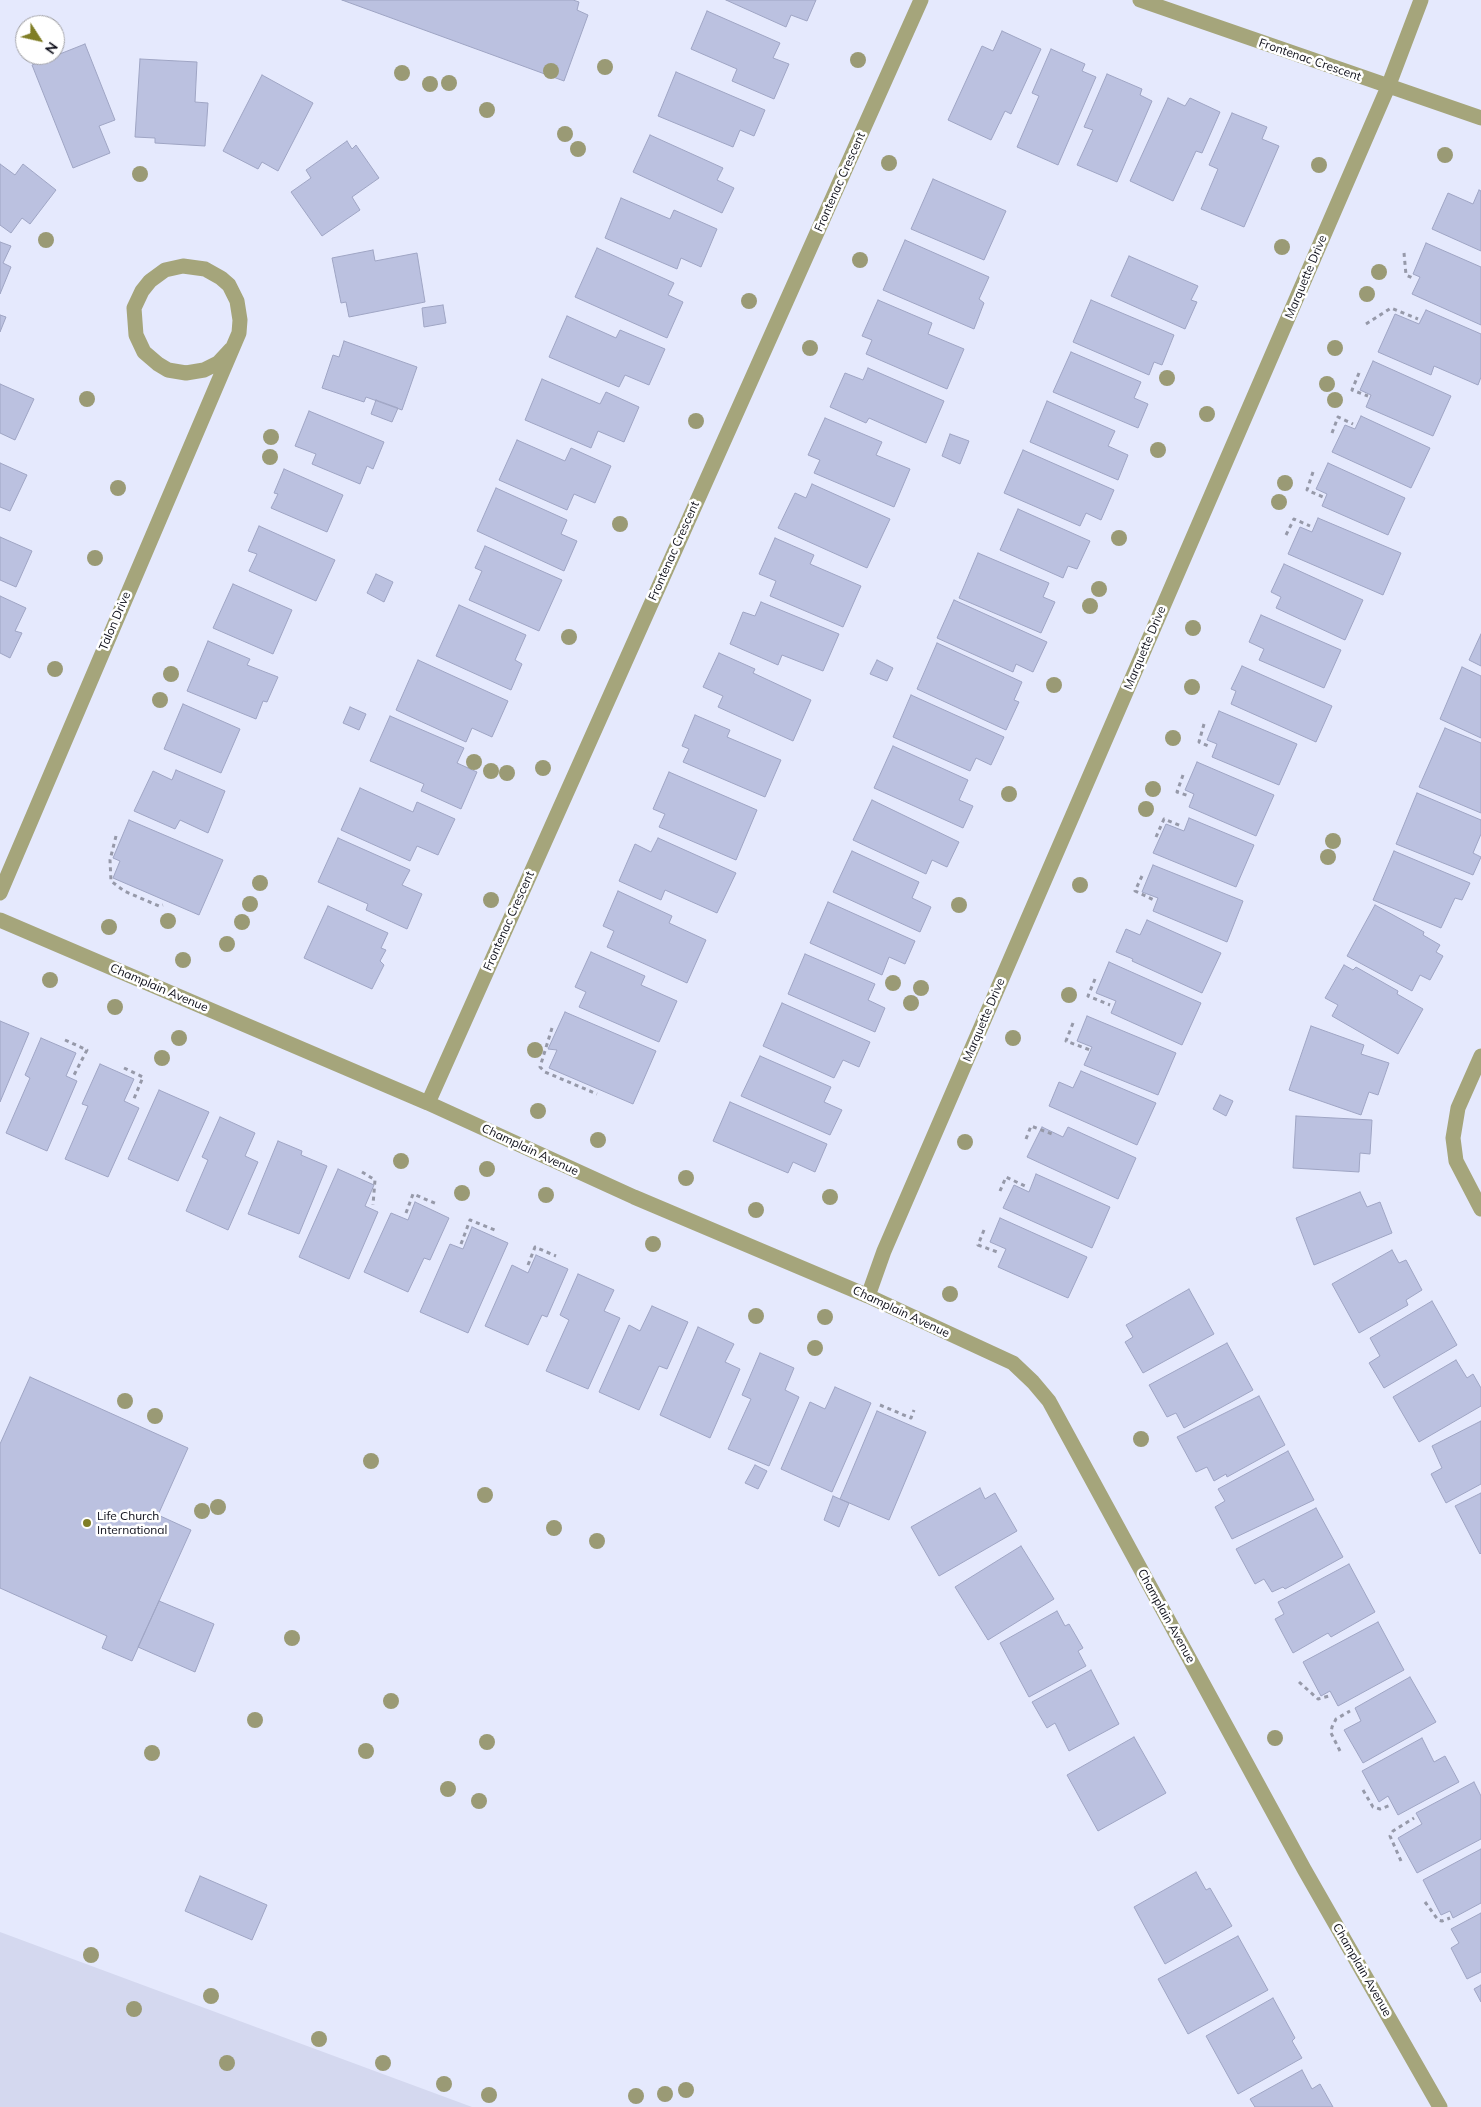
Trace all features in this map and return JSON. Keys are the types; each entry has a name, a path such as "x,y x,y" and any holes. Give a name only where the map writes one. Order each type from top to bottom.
{"street":[{"name":"Frontenac Crescent","path":"428,1103 921,0"},
{"name":"Frontenac Crescent","path":"1140,0 1481,118"},
{"name":"Marquette Drive","path":"868,1296 884,1251 1388,87 1421,0"},
{"name":"Talon Drive","path":"0,893 239,332 238,301 229,285 205,269 183,266 165,270 150,281 142,291 134,308 136,335 144,352 158,364 168,370 186,373 204,370 218,363 231,349"},
{"name":"Champlain Avenue","path":"0,920 428,1103 634,1197 868,1296 1013,1363 1049,1401 1304,1869 1440,2107"},
{"path":"1481,1056 1458,1108 1453,1138 1456,1161 1481,1209"}],"path":[{"path":"1404,253 1406,275 1415,279"},
{"path":"1366,324 1391,308 1418,319"},
{"path":"1359,373 1352,390 1368,396"},
{"path":"1332,433 1338,417 1353,424"},
{"path":"1314,472 1306,490 1323,497"},
{"path":"1286,535 1294,518 1310,526"},
{"path":"1204,724 1198,742 1211,747"},
{"path":"1183,775 1177,792 1189,796"},
{"path":"1156,837 1164,819 1181,826"},
{"path":"116,836 110,860 111,882 124,891 159,906 163,905"},
{"path":"1142,876 1135,891 1154,900"},
{"path":"1095,979 1088,996 1110,1005"},
{"path":"1073,1023 1066,1041 1090,1050"},
{"path":"552,1028 540,1067 545,1072 597,1094"},
{"path":"65,1040 87,1050 74,1075"},
{"path":"124,1068 143,1078 133,1100"},
{"path":"1026,1139 1031,1126 1052,1134"},
{"path":"362,1172 375,1180 373,1205"},
{"path":"1000,1191 1006,1177 1026,1187"},
{"path":"406,1213 413,1194 437,1204"},
{"path":"461,1244 470,1220 495,1230"},
{"path":"984,1230 978,1245 1000,1253"},
{"path":"528,1265 535,1247 556,1256"},
{"path":"880,1405 911,1418 914,1410"},
{"path":"1300,1682 1318,1699 1329,1696"},
{"path":"1340,1751 1331,1733 1332,1728 1336,1719 1350,1711"},
{"path":"1363,1790 1373,1807 1380,1809 1391,1805"},
{"path":"1401,1861 1390,1836 1393,1831 1414,1818"},
{"path":"1425,1902 1438,1920 1442,1921 1450,1918"}],"shaded area":[{"path":"0,1932 245,2023 472,2107 0,2107"}],"building":[{"path":"342,0 573,0 579,2 577,10 588,15 564,81"},
{"path":"726,0 816,0 807,21 791,15 786,27"},
{"path":"707,11 780,43 773,58 789,64 774,99 732,81 737,69 691,49"},
{"path":"1002,31 1041,49 1011,114 1005,111 991,140 948,120 982,46 993,51"},
{"path":"85,44 115,120 99,126 110,153 73,168 32,65 65,65 65,52"},
{"path":"1051,49 1085,64 1082,71 1096,77 1058,165 1017,147 1039,96 1032,93"},
{"path":"140,59 197,62 195,102 208,103 205,146 155,143 155,138 135,137"},
{"path":"676,72 765,110 754,136 740,130 733,147 658,116"},
{"path":"1107,74 1142,89 1140,95 1152,101 1117,182 1077,165 1093,130 1084,127"},
{"path":"262,75 313,103 278,171 262,162 258,169 223,151"},
{"path":"1168,98 1185,106 1190,98 1220,112 1202,153 1196,151 1173,201 1130,181"},
{"path":"1232,113 1267,127 1262,139 1279,146 1244,227 1201,209 1218,169 1209,165"},
{"path":"650,135 723,168 717,180 734,188 722,213 633,172"},
{"path":"347,141 352,149 356,145 379,178 352,197 360,210 322,236 291,192 311,178 306,170"},
{"path":"0,164 15,175 23,164 56,190 30,224 22,218 11,233 0,225"},
{"path":"933,179 1006,211 984,260 911,229"},
{"path":"1479,190 1481,191 1481,251 1432,229 1448,193 1473,204"},
{"path":"621,198 670,219 674,210 717,229 701,267 681,258 677,269 605,238"},
{"path":"905,240 989,277 979,299 984,303 974,329 883,290"},
{"path":"0,242 11,246 3,263 11,267 0,294"},
{"path":"1426,243 1481,267 1481,325 1412,294 1420,277 1413,274"},
{"path":"597,248 674,283 668,295 683,302 667,338 575,297"},
{"path":"373,250 375,261 417,253 425,302 349,317 346,302 341,303 332,258"},
{"path":"1129,256 1198,286 1191,300 1197,302 1185,329 1111,296"},
{"path":"878,300 932,323 928,334 964,349 947,389 866,354 872,340 862,336"},
{"path":"1091,300 1174,335 1162,365 1154,362 1149,375 1073,342"},
{"path":"443,305 446,323 424,327 422,308"},
{"path":"1426,310 1481,334 1481,377 1478,385 1434,366 1431,375 1378,352 1395,314 1419,324"},
{"path":"0,315 6,317 0,332"},
{"path":"567,316 616,338 620,330 665,349 649,385 625,375 619,387 549,357"},
{"path":"344,341 417,367 402,410 366,397 364,402 322,388 333,355 339,357"},
{"path":"1071,352 1141,382 1134,398 1148,404 1138,428 1053,392"},
{"path":"1373,361 1451,396 1433,436 1366,407 1371,395 1360,390"},
{"path":"868,368 944,401 926,443 869,418 866,423 830,407 845,373 863,380"},
{"path":"542,379 600,404 606,392 639,407 624,442 598,431 591,448 525,420"},
{"path":"0,384 34,399 15,440 0,433"},
{"path":"376,400 398,408 392,422 371,414"},
{"path":"1047,401 1115,431 1108,446 1128,455 1118,480 1030,442"},
{"path":"309,411 384,442 373,469 367,466 360,484 312,464 316,454 295,446"},
{"path":"1361,416 1430,448 1411,488 1332,452 1345,425 1355,429"},
{"path":"825,418 882,442 876,455 910,469 894,507 814,473 820,460 808,455"},
{"path":"950,434 969,441 960,464 942,456"},
{"path":"517,440 565,461 571,448 611,466 595,503 574,494 567,510 499,480"},
{"path":"1023,450 1114,490 1101,520 1086,513 1080,526 1004,493"},
{"path":"0,463 27,475 10,511 0,507"},
{"path":"1328,463 1405,498 1388,535 1322,506 1327,494 1316,489"},
{"path":"284,469 343,495 327,532 271,508 278,494 274,493"},
{"path":"812,484 890,519 867,568 778,528 795,493 806,498"},
{"path":"496,488 567,520 561,534 577,541 564,571 477,531"},
{"path":"1018,509 1090,541 1077,569 1068,566 1063,578 1000,550"},
{"path":"1318,518 1401,553 1383,595 1288,554 1300,527 1312,532"},
{"path":"259,526 335,560 316,601 249,571 257,554 248,551"},
{"path":"0,537 32,551 16,587 0,580"},
{"path":"775,538 814,555 810,564 861,586 843,627 770,596 776,581 759,574"},
{"path":"485,546 562,580 539,631 469,600 482,571 475,568"},
{"path":"978,553 1049,583 1043,597 1055,602 1041,633 959,598"},
{"path":"1284,564 1363,600 1345,640 1276,608 1281,597 1271,592"},
{"path":"376,574 393,582 384,602 367,593"},
{"path":"233,584 292,610 273,654 213,628"},
{"path":"0,596 26,608 15,631 22,633 10,658 0,653"},
{"path":"954,600 1047,642 1033,672 1016,664 1013,672 937,638"},
{"path":"761,602 839,634 823,671 782,655 778,665 730,644 743,612 755,616"},
{"path":"459,605 526,635 515,660 522,664 511,690 436,656"},
{"path":"1261,615 1341,650 1324,688 1259,660 1264,649 1249,642"},
{"path":"1481,634 1481,666 1469,660"},
{"path":"208,641 250,659 247,665 278,677 267,702 263,701 256,719 187,691"},
{"path":"937,643 1022,682 1014,700 1019,702 1006,730 917,689"},
{"path":"719,653 755,669 753,673 811,700 793,741 718,707 723,696 703,687"},
{"path":"418,660 508,701 492,737 472,728 466,742 396,710"},
{"path":"877,660 893,668 887,681 870,674"},
{"path":"1242,666 1332,706 1316,742 1231,704 1236,691 1231,689"},
{"path":"1462,667 1481,676 1481,738 1440,719"},
{"path":"911,695 1004,737 991,765 976,758 970,771 893,737"},
{"path":"183,704 240,729 221,773 164,749"},
{"path":"350,707 366,714 359,730 343,723"},
{"path":"1219,711 1297,744 1279,785 1212,757 1217,744 1207,740"},
{"path":"695,715 730,730 727,737 781,760 765,797 683,762 689,749 682,746"},
{"path":"390,716 464,748 457,763 477,772 461,809 421,791 424,784 370,761"},
{"path":"1445,728 1481,743 1481,813 1419,787"},
{"path":"893,746 968,780 959,800 973,806 963,828 874,788"},
{"path":"1197,762 1274,795 1256,836 1189,807 1194,794 1185,790"},
{"path":"176,770 225,791 208,833 180,820 175,829 134,811 153,771 172,780"},
{"path":"669,772 757,810 736,860 659,827 665,814 653,809"},
{"path":"360,788 413,812 417,802 455,819 438,855 417,846 410,861 341,830"},
{"path":"1417,793 1481,820 1481,834 1473,853 1481,857 1473,875 1396,844"},
{"path":"872,800 959,842 947,867 932,860 926,874 853,840"},
{"path":"1189,818 1254,845 1236,887 1153,853 1166,824 1184,831"},
{"path":"129,820 223,860 199,915 113,878 120,861 113,858"},
{"path":"338,838 410,870 402,885 422,894 407,929 366,910 368,904 318,882"},
{"path":"658,838 736,873 717,913 665,890 661,900 619,881 635,844 651,852"},
{"path":"852,851 919,882 912,898 931,907 920,932 833,892"},
{"path":"1394,851 1470,883 1462,900 1455,898 1441,928 1373,900"},
{"path":"1153,865 1243,901 1227,942 1153,911 1158,898 1142,892"},
{"path":"618,891 672,916 669,923 706,940 687,983 607,947 614,931 603,926"},
{"path":"828,902 915,941 905,964 889,957 882,975 810,943"},
{"path":"1375,905 1424,932 1423,935 1440,945 1436,952 1443,956 1430,980 1420,975 1412,991 1347,956"},
{"path":"328,906 388,933 381,948 386,950 380,961 384,965 372,989 304,958"},
{"path":"1147,920 1221,953 1202,993 1116,952 1126,929 1140,935"},
{"path":"591,952 645,976 641,985 677,1001 659,1042 579,1007 586,992 575,987"},
{"path":"805,954 875,984 868,1000 885,1008 875,1032 788,994"},
{"path":"1109,962 1201,1003 1182,1045 1111,1013 1116,1001 1096,993"},
{"path":"1344,965 1353,970 1356,967 1398,991 1397,994 1423,1009 1398,1054 1332,1016 1338,1005 1325,998"},
{"path":"782,1003 870,1042 859,1067 843,1060 834,1078 763,1046"},
{"path":"565,1012 656,1051 633,1104 549,1068 557,1050 548,1049"},
{"path":"1087,1016 1176,1053 1158,1095 1084,1065 1092,1047 1077,1041"},
{"path":"0,1021 29,1033 0,1102"},
{"path":"1311,1026 1364,1045 1361,1054 1389,1063 1378,1095 1369,1092 1361,1115 1289,1090"},
{"path":"41,1038 76,1053 66,1076 77,1081 47,1151 6,1133 30,1078 25,1075"},
{"path":"760,1056 831,1087 824,1102 842,1110 830,1135 741,1096"},
{"path":"100,1064 134,1079 124,1101 139,1108 108,1177 65,1159 88,1106 82,1104"},
{"path":"1081,1071 1156,1103 1137,1145 1049,1106 1059,1082 1073,1088"},
{"path":"159,1090 209,1112 178,1181 128,1159"},
{"path":"1220,1095 1233,1101 1226,1116 1213,1109"},
{"path":"730,1102 827,1144 815,1172 793,1162 788,1173 713,1141"},
{"path":"1296,1116 1372,1120 1370,1154 1360,1153 1359,1172 1293,1168"},
{"path":"220,1117 255,1133 245,1156 258,1162 228,1230 186,1211 208,1160 202,1157"},
{"path":"1042,1127 1063,1137 1068,1127 1136,1158 1118,1199 1027,1157"},
{"path":"278,1141 302,1151 301,1155 327,1166 299,1234 248,1214"},
{"path":"338,1169 374,1185 365,1206 378,1212 349,1279 299,1257"},
{"path":"1036,1174 1110,1207 1092,1248 1003,1208 1014,1185 1029,1192"},
{"path":"1360,1192 1367,1207 1380,1202 1392,1233 1314,1265 1296,1218"},
{"path":"415,1202 449,1218 430,1260 424,1258 408,1292 364,1272 391,1213 408,1220"},
{"path":"1000,1218 1087,1257 1068,1298 998,1267 1006,1249 990,1242"},
{"path":"472,1227 508,1243 468,1333 420,1312 450,1244 463,1249"},
{"path":"1392,1250 1399,1263 1406,1260 1422,1290 1406,1300 1408,1305 1359,1333 1332,1284"},
{"path":"536,1255 568,1269 547,1317 542,1315 528,1345 485,1326 512,1265 528,1273"},
{"path":"578,1274 614,1290 604,1311 620,1318 588,1389 546,1371 569,1320 560,1315"},
{"path":"1189,1289 1214,1334 1143,1373 1125,1342 1133,1337 1126,1325"},
{"path":"1432,1301 1457,1345 1384,1388 1369,1363 1380,1356 1370,1338"},
{"path":"652,1306 688,1322 667,1369 659,1366 639,1410 599,1392 629,1325 640,1331"},
{"path":"698,1327 734,1344 725,1362 740,1369 710,1438 660,1415"},
{"path":"1227,1343 1253,1390 1184,1428 1176,1413 1167,1417 1149,1385"},
{"path":"760,1353 794,1368 785,1390 799,1397 769,1466 728,1449 751,1399 742,1395"},
{"path":"1456,1360 1467,1378 1473,1374 1481,1388 1481,1406 1419,1442 1393,1397"},
{"name":"Life Church International","path":"30,1377 188,1448 158,1515 191,1530 132,1661 102,1648 107,1636 0,1588 0,1444"},
{"path":"835,1387 871,1403 832,1492 781,1469 810,1402 825,1409"},
{"path":"1259,1396 1285,1445 1227,1477 1226,1474 1214,1481 1207,1467 1196,1472 1177,1437"},
{"path":"877,1411 926,1432 889,1520 840,1499"},
{"path":"1481,1421 1481,1484 1446,1503 1431,1474 1442,1468 1432,1446"},
{"path":"1288,1451 1314,1500 1232,1539 1215,1507 1225,1501 1218,1489"},
{"path":"755,1465 767,1471 758,1489 745,1483"},
{"path":"980,1488 985,1499 995,1493 1017,1531 939,1576 911,1527"},
{"path":"1481,1493 1481,1553 1480,1554 1455,1506"},
{"path":"833,1496 849,1503 839,1527 824,1520"},
{"path":"1316,1508 1343,1557 1285,1589 1283,1587 1272,1592 1264,1579 1255,1584 1236,1549"},
{"path":"1021,1546 1054,1599 988,1640 955,1587"},
{"path":"1349,1564 1375,1612 1331,1637 1328,1633 1293,1653 1275,1619 1284,1614 1278,1602"},
{"path":"159,1601 214,1624 195,1672 138,1647"},
{"path":"1057,1611 1065,1626 1069,1624 1083,1648 1078,1651 1086,1666 1029,1697 1000,1643"},
{"path":"1378,1622 1404,1670 1338,1706 1330,1691 1321,1696 1303,1662"},
{"path":"1091,1670 1119,1724 1069,1751 1055,1723 1047,1728 1032,1702"},
{"path":"1410,1677 1436,1722 1363,1763 1344,1730 1361,1721 1355,1708"},
{"path":"1134,1737 1166,1793 1098,1831 1067,1775"},
{"path":"1422,1738 1434,1762 1445,1756 1459,1782 1398,1815 1388,1796 1379,1802 1362,1771"},
{"path":"1474,1782 1481,1796 1481,1839 1417,1873 1398,1838 1422,1824 1416,1813"},
{"path":"1481,1849 1481,1903 1453,1918 1450,1911 1441,1915 1423,1880"},
{"path":"1196,1872 1206,1890 1210,1888 1232,1926 1165,1964 1134,1907"},
{"path":"200,1876 267,1905 252,1940 185,1911"},
{"path":"1481,1913 1481,1972 1467,1979 1451,1948 1459,1943 1451,1929"},
{"path":"1238,1936 1268,1990 1188,2034 1158,1979"},
{"path":"1481,1985 1481,2002 1474,1989"},
{"path":"1273,1998 1295,2038 1292,2041 1302,2058 1238,2094 1206,2036"},
{"path":"1302,2070 1312,2089 1320,2084 1333,2107 1255,2107 1250,2099"}],"place":[{"name":"Life Church International","path":"87,1523"}]}
